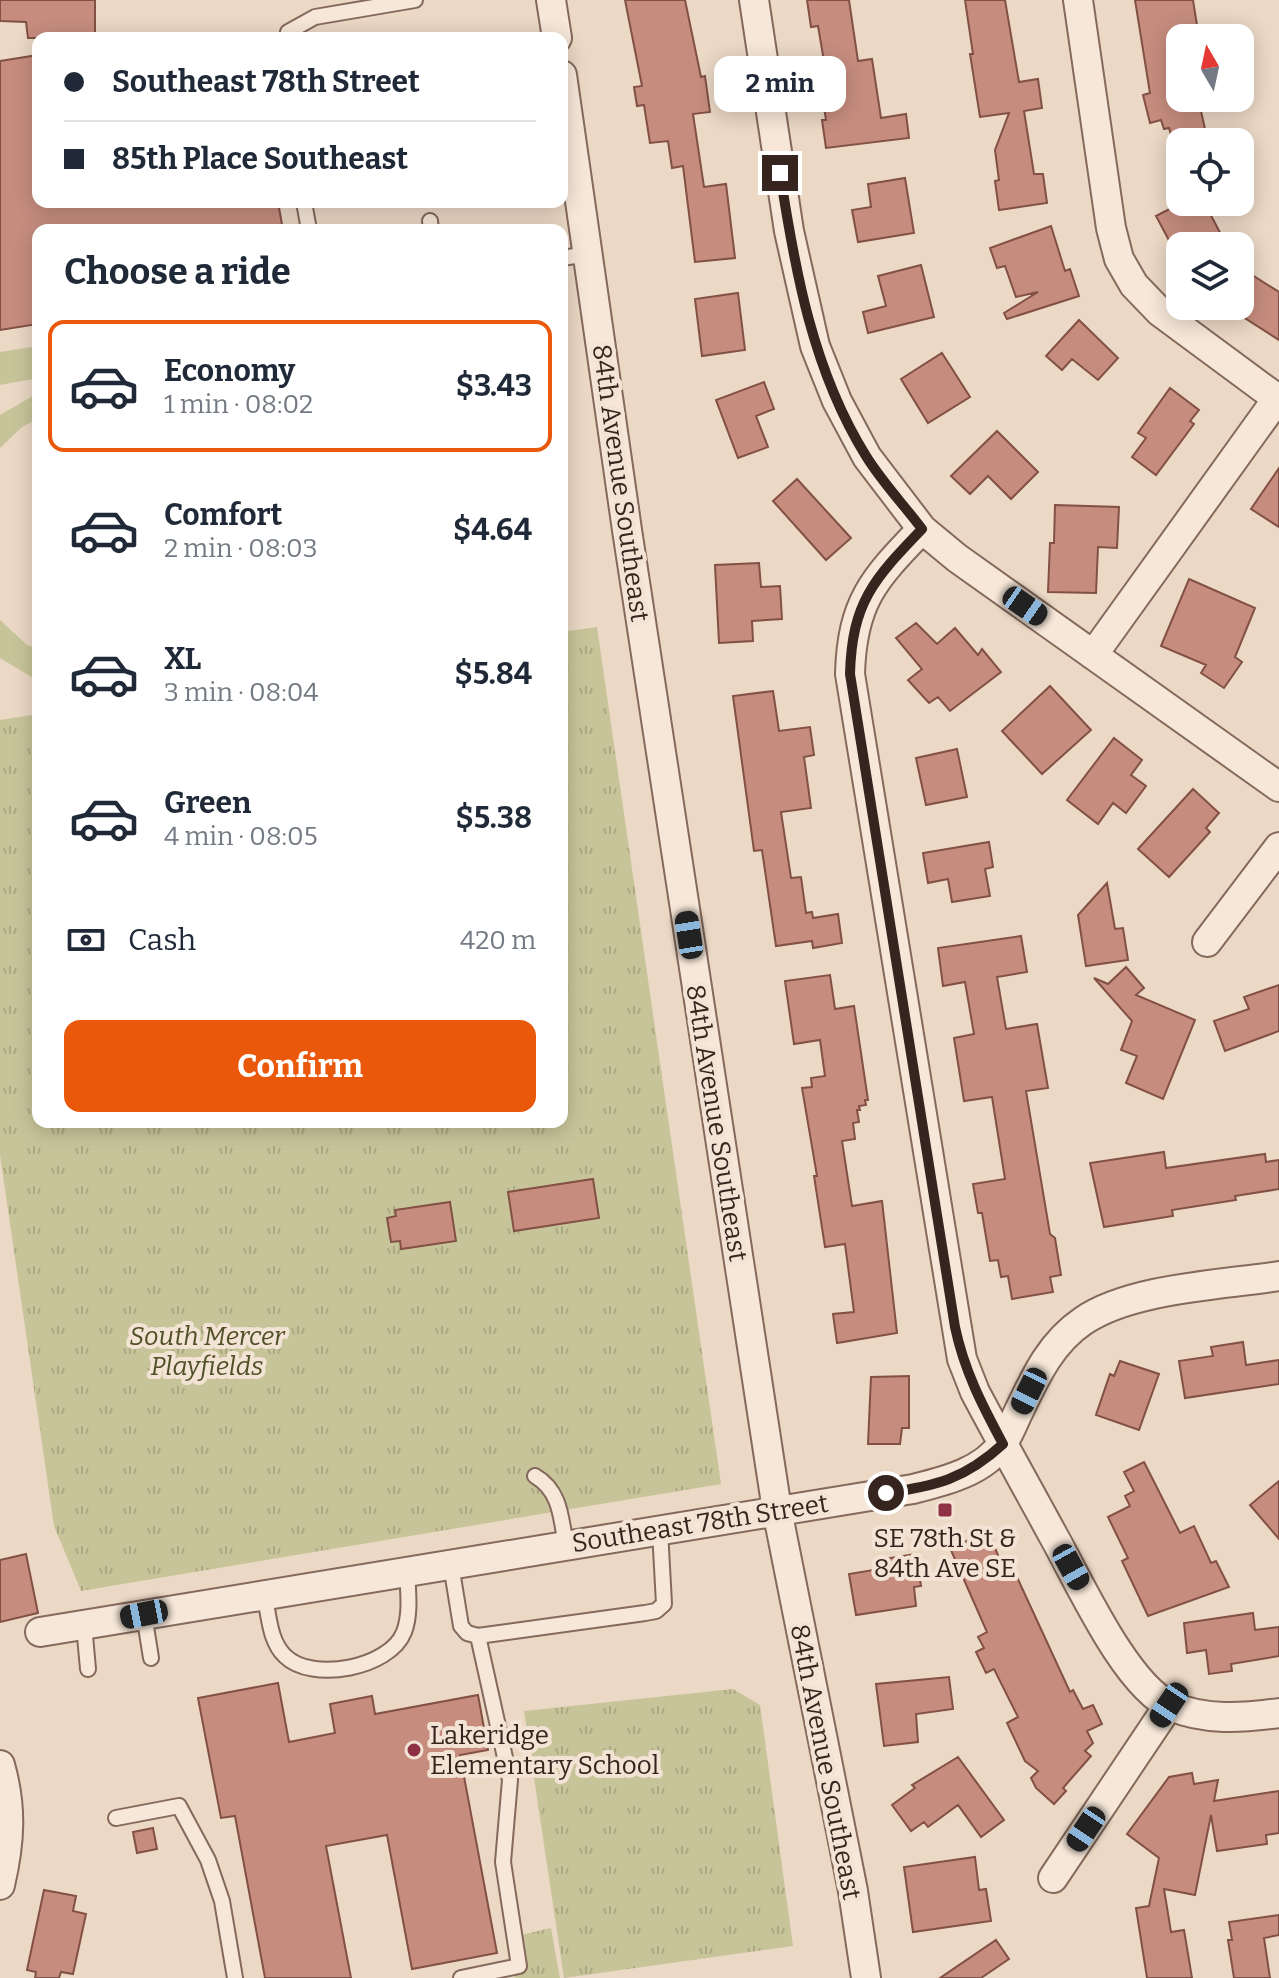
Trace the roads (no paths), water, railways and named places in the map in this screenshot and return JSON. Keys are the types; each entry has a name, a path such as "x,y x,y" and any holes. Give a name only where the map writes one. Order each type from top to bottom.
{"street":[{"path":"551,0 556,32"},
{"path":"754,0 789,231 815,346 837,401 867,457 922,529 957,558 1279,787"},
{"path":"1078,0 1111,228 1119,259 1134,285 1160,312 1278,400 1093,655"},
{"name":"84th Avenue Southeast","path":"568,159 575,256 627,530 777,1510 853,1891 866,1978"},
{"path":"922,529 884,568 864,598 851,644 850,674 962,1359 975,1392 1112,1641 1148,1688 1169,1705 1203,1715 1240,1719 1279,1713"},
{"path":"1207,942 1279,847"},
{"name":"Southeast 78th Street","path":"40,1632 913,1489 945,1481 973,1469 1003,1444 1041,1365 1060,1340 1082,1321 1130,1299 1279,1276"},
{"path":"1053,1878 1169,1705"},
{"path":"0,1765 7,1791 10,1823 0,1885"}],"lane":[{"path":"288,32 315,17 415,0"},
{"path":"535,1476 546,1482 557,1499 566,1546"},
{"path":"451,1565 461,1626 467,1633 478,1636 656,1611 664,1604 660,1530"},
{"path":"264,1593 274,1641 285,1657 316,1671 340,1669 368,1662 389,1651 403,1634 409,1609 407,1572"},
{"path":"144,1614 151,1658"},
{"path":"84,1625 88,1669"},
{"path":"461,1978 519,1966 503,1862 510,1780 478,1636"},
{"path":"116,1818 179,1806 208,1860 222,1901 235,1978"}],"place":[{"name":"SE 78th St & 84th Ave SE","path":"945,1510"},
{"name":"Lakeridge Elementary School","path":"414,1750"}],"park label":[{"name":"South Mercer Playfields","path":"207,1351"}]}
